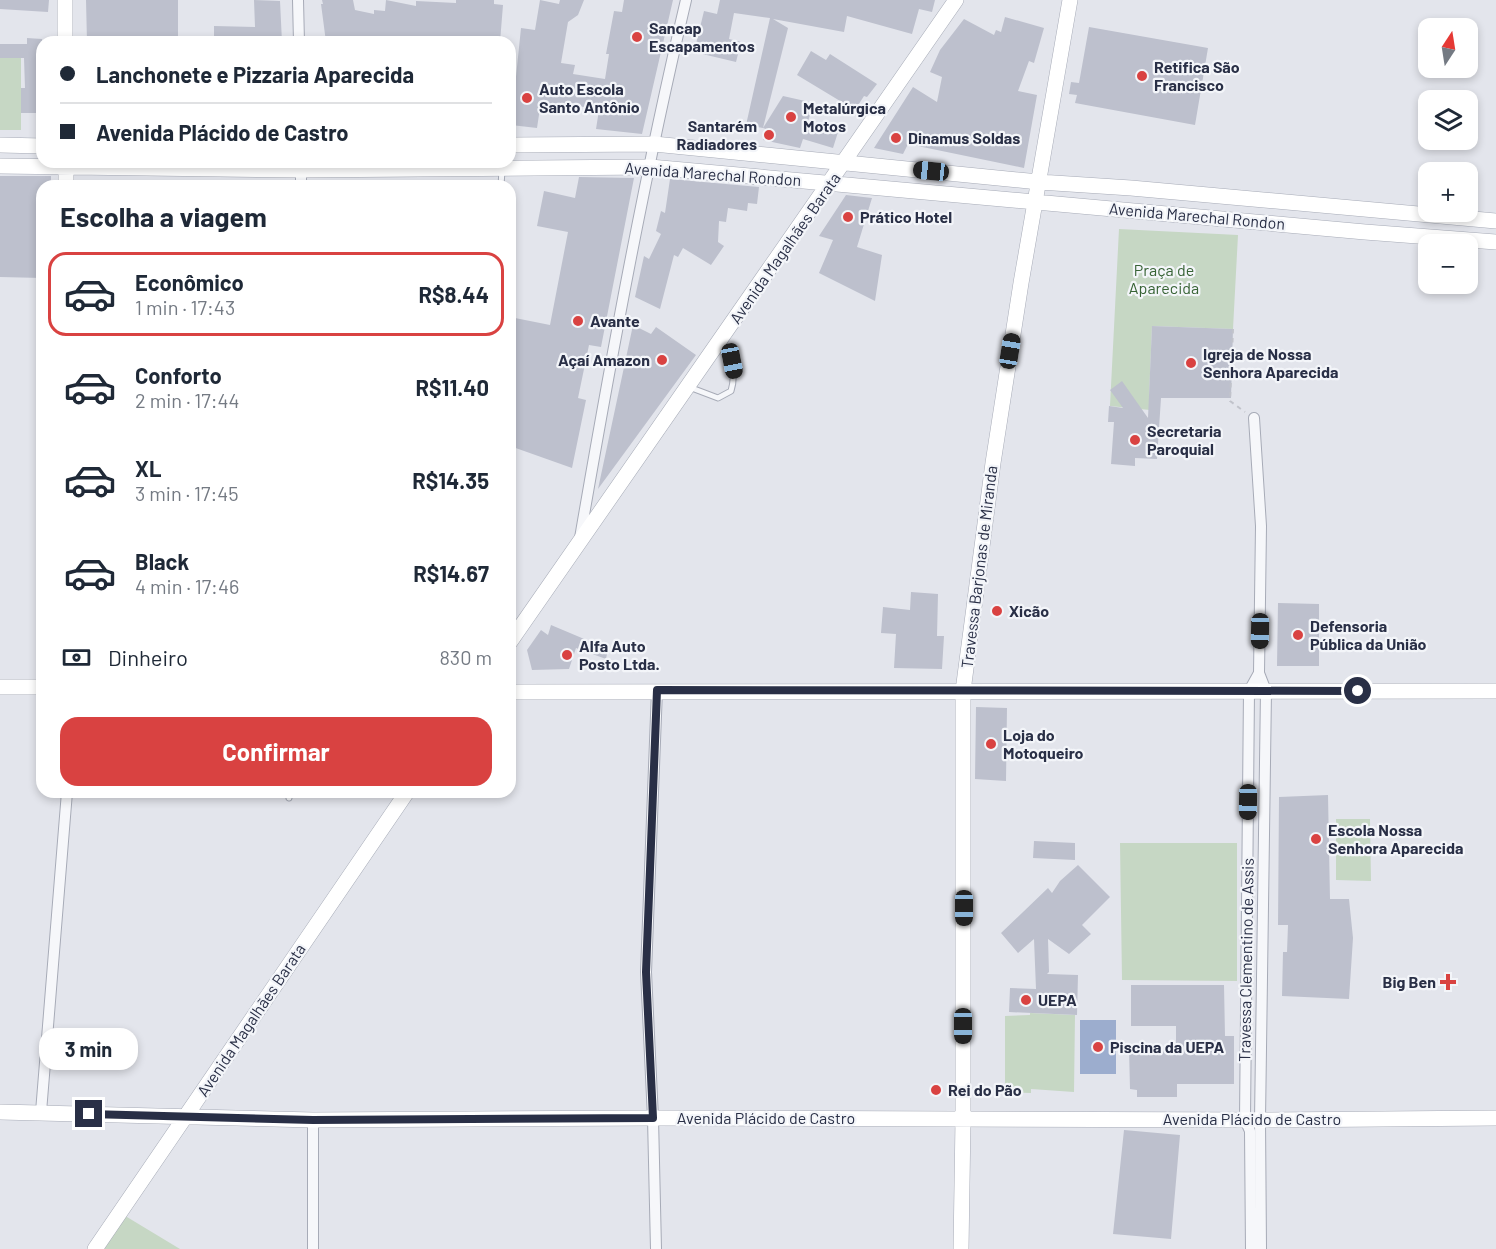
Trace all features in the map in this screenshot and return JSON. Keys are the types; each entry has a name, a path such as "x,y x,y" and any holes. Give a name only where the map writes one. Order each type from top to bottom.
{"street":[{"path":"65,0 65,36"},
{"path":"298,0 299,36"},
{"path":"579,543 605,386 686,0"},
{"name":"Avenida Magalhães Barata","path":"516,633 956,0"},
{"name":"Travessa Barjonas de Miranda","path":"961,1249 963,691 993,463 1070,0"},
{"name":"Avenida Marechal Rondon","path":"516,145 654,144 1039,182 1131,188 1496,222"},
{"path":"0,145 36,146"},
{"name":"Avenida Marechal Rondon","path":"0,166 36,165"},
{"name":"Avenida Marechal Rondon","path":"516,168 650,167 1496,242"},
{"path":"1130,209 1131,188"},
{"path":"1367,232 1369,209"},
{"name":"Travessa Clementino de Assis","path":"1254,418 1261,526 1259,674 1266,691 1260,1120 1261,1249"},
{"name":"Travessa Clementino de Assis","path":"1251,1249 1250,1131 1245,1120 1249,691 1259,674"},
{"path":"0,687 36,687"},
{"path":"656,1249 646,972 657,690"},
{"path":"516,692 1496,691"},
{"path":"41,1112 67,798"},
{"name":"Avenida Magalhães Barata","path":"95,1249 403,798"},
{"name":"Avenida Plácido de Castro","path":"0,1112 313,1120 1496,1118"},
{"path":"313,1120 313,1249"}],"lane":[{"path":"501,180 502,168"},
{"path":"687,387 718,398 731,391 735,379 732,361 721,339"}],"path":[{"path":"1233,329 1230,401 1254,418"}],"green space":[{"path":"0,58 21,58 21,130 0,130"},
{"name":"Praça de Aparecida","path":"1119,229 1238,235 1233,329 1152,326 1149,397 1160,411 1110,406"},
{"path":"1336,819 1370,819 1371,881 1336,880"},
{"path":"1120,843 1237,843 1237,981 1122,980"},
{"path":"1030,1013 1075,1015 1074,1092 1031,1089 1031,1093 1005,1092 1005,1016 1030,1015"},
{"path":"122,1214 180,1249 99,1249"}],"water":[{"name":"Piscina da UEPA","path":"1080,1020 1116,1020 1116,1074 1080,1074"}],"building":[{"path":"0,0 49,0 48,12 0,9"},
{"path":"86,0 178,0 178,36 87,36"},
{"path":"254,0 280,1 282,36 214,36 214,26 255,27"},
{"path":"322,0 353,0 355,10 374,14 374,10 385,11 386,0 416,6 416,1 456,3 456,0 494,0 494,4 503,5 500,36 325,36 321,4 323,4"},
{"path":"540,0 559,4 560,0 584,0 578,15 568,22 561,63 575,65 573,74 605,79 609,54 606,54 614,11 622,12 624,0 673,0 642,134 596,129 599,110 568,104 567,112 540,108 537,128 516,126 516,76 521,28 535,30"},
{"path":"720,0 935,0 932,12 919,9 912,34 847,16 844,32 773,19 788,28 763,128 746,125 770,18 734,13 729,39 741,42 736,62 694,52 704,11 717,14"},
{"path":"1005,17 1044,28 1034,63 1029,61 1018,91 1037,95 1024,168 908,144 903,154 874,148 913,87 937,102 942,77 930,72 940,50 964,19 994,35 996,30 1001,32"},
{"name":"Retifica São Francisco","path":"1089,27 1208,48 1195,125 1075,103 1077,95 1069,94 1071,82 1079,83"},
{"path":"27,38 36,39 36,113 21,113 21,88 25,88 24,58 0,58 0,44 27,44"},
{"path":"811,51 826,60 830,54 877,84 867,97 864,96 855,110 797,75"},
{"name":"Metalúrgica Motos","path":"783,96 814,103 808,121 839,129 833,148 803,139 800,148 763,140 766,129 763,128"},
{"path":"0,176 51,176 51,180 36,180 36,278 0,277"},
{"name":"Avante","path":"579,177 634,178 601,347 589,345 578,398 586,400 572,468 516,448 516,318 550,325 568,232 537,226 544,191 575,198"},
{"path":"670,179 759,187 757,204 748,203 747,211 728,208 726,222 719,221 718,242 724,246 711,265 683,248 678,257 674,255 660,309 635,297 644,256 649,259 661,234 656,231 661,211 665,213"},
{"path":"846,195 872,198 857,247 882,255 875,301 819,273 833,240 819,236"},
{"path":"633,325 651,334 656,327 696,355 598,489"},
{"name":"Igreja de Nossa Senhora Aparecida","path":"1152,326 1233,329 1231,398 1161,398 1157,459 1135,458 1135,466 1111,464 1114,422 1108,422 1109,406 1123,408 1110,390 1122,381 1148,418"},
{"path":"911,592 938,594 937,636 944,636 942,669 894,668 896,634 881,633 883,607 910,610"},
{"name":"Defensoria Pública da União","path":"1278,603 1319,604 1319,666 1277,666"},
{"path":"551,625 608,649 606,659 576,648 569,669 532,670 527,650 541,630 548,635"},
{"name":"Loja do Motoqueiro","path":"976,707 1007,708 1006,781 975,779"},
{"path":"1328,795 1330,899 1349,899 1353,938 1349,999 1282,996 1283,952 1287,952 1288,925 1278,925 1279,797"},
{"path":"1034,841 1075,843 1075,860 1033,858"},
{"path":"1078,865 1110,897 1082,925 1091,934 1069,954 1048,939 1049,972 1047,974 1078,975 1077,1015 1009,1012 1010,988 1036,989 1034,939 1018,953 1001,933 1048,888 1052,893 1060,881"},
{"path":"1131,985 1224,985 1225,1036 1234,1036 1234,1084 1177,1084 1177,1097 1137,1097 1137,1090 1130,1089 1129,1048 1176,1048 1176,1026 1131,1026"},
{"path":"1124,1130 1180,1135 1171,1239 1113,1234"}],"place":[{"name":"Sancap Escapamentos","path":"637,37"},
{"name":"Retifica São Francisco","path":"1142,76"},
{"name":"Auto Escola Santo Antônio","path":"527,98"},
{"name":"Metalúrgica Motos","path":"791,117"},
{"name":"Santarém Radiadores","path":"769,135"},
{"name":"Dinamus Soldas","path":"896,138"},
{"name":"Prático Hotel","path":"848,217"},
{"name":"Avante","path":"578,321"},
{"name":"Açaí Amazon","path":"662,360"},
{"name":"Igreja de Nossa Senhora Aparecida","path":"1191,363"},
{"name":"Secretaria Paroquial","path":"1135,440"},
{"name":"Xicão","path":"997,611"},
{"name":"Defensoria Pública da União","path":"1298,635"},
{"name":"Alfa Auto Posto Ltda.","path":"567,655"},
{"name":"Loja do Motoqueiro","path":"991,744"},
{"name":"Escola Nossa Senhora Aparecida","path":"1316,839"},
{"name":"Big Ben","path":"1448,982"},
{"name":"UEPA","path":"1026,1000"},
{"name":"Piscina da UEPA","path":"1098,1047"},
{"name":"Rei do Pão","path":"936,1090"}],"route":[{"path":"89,1114 313,1120 653,1118 646,972 657,690 1358,691"}]}
